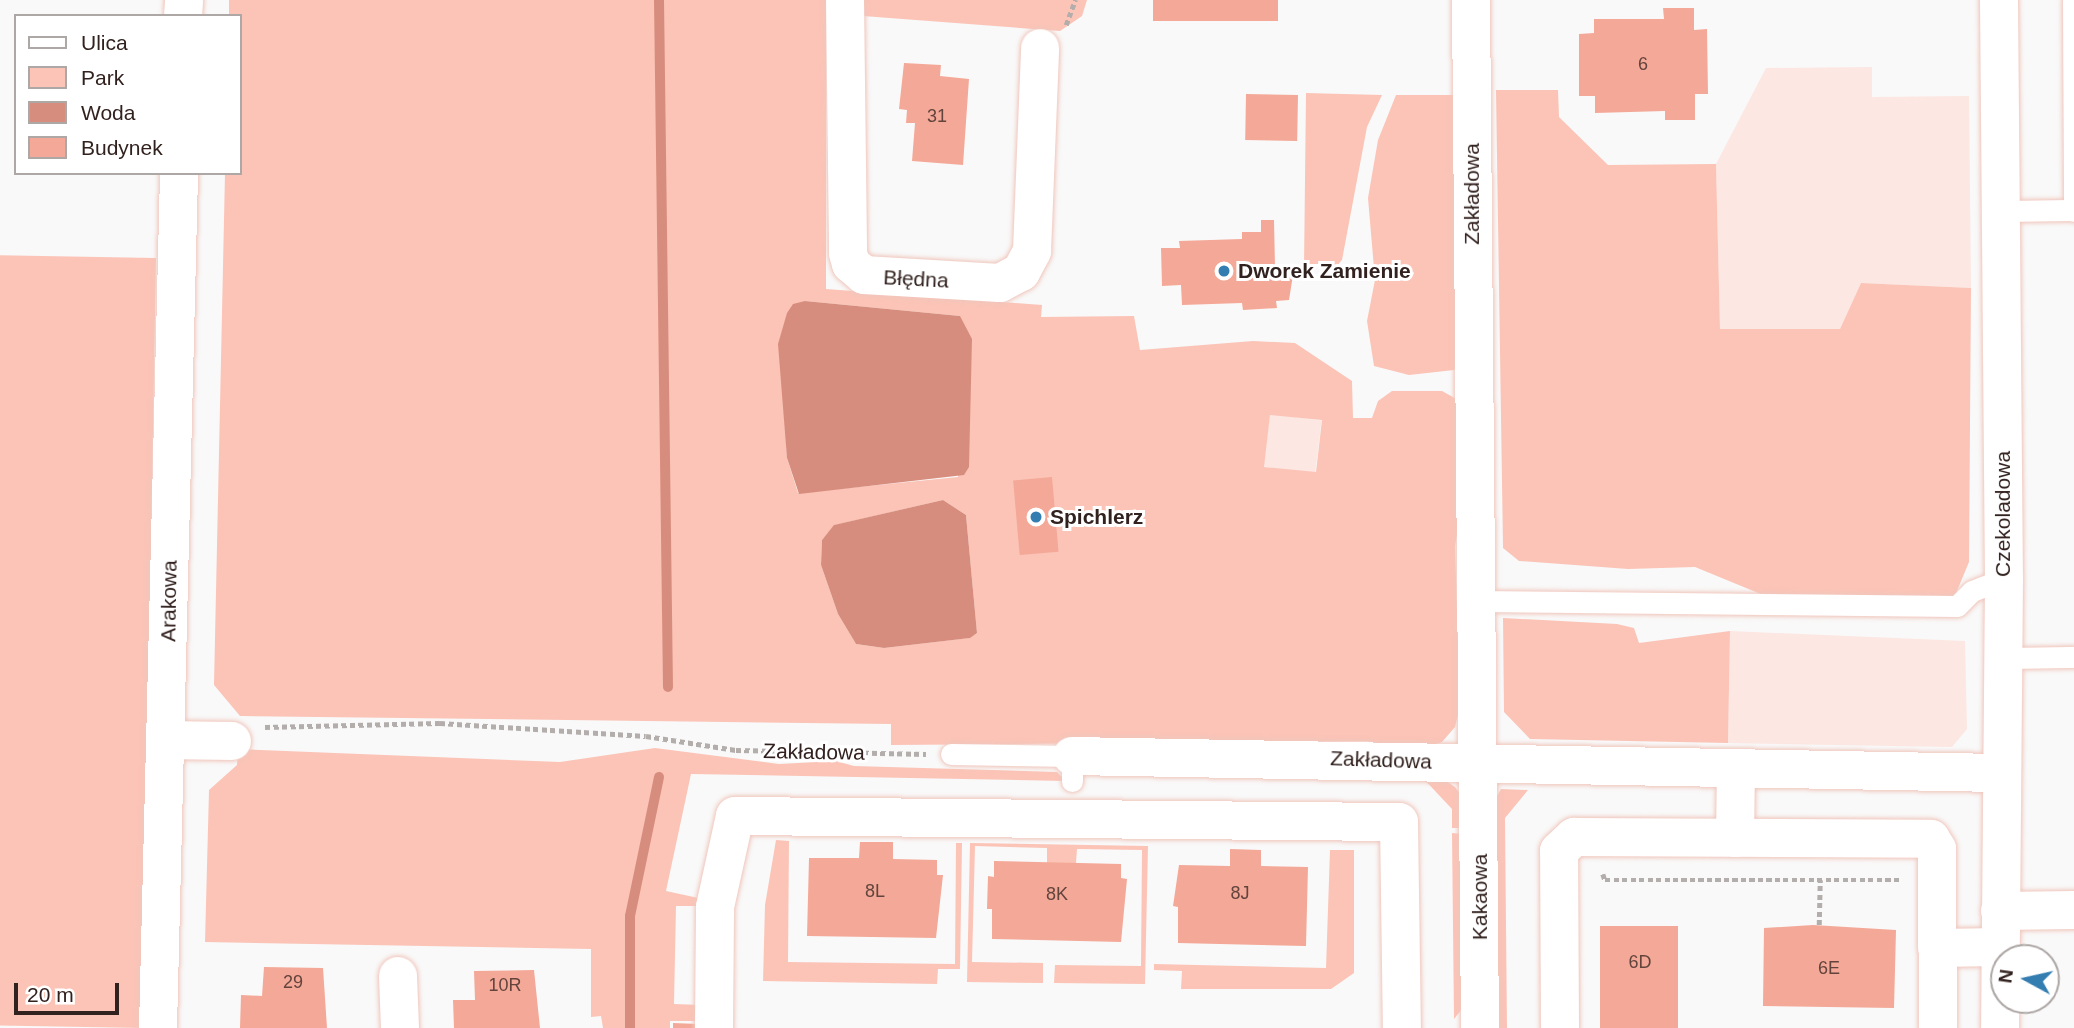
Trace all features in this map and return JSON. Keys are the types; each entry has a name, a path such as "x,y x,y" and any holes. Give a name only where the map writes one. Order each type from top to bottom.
{"street":[{"name":"Błędna","path":"845,0 848,253 851,264 864,275 1000,283 1021,272 1032,251 1040,48"},
{"name":"Zakładowa","path":"1471,0 1479,765"},
{"name":"Czekoladowa","path":"1999,0 2004,579 2000,773 2000,1028"},
{"name":"Arakowa","path":"158,1028 179,175"},
{"path":"165,740 232,741"},
{"name":"Zakładowa","path":"1072,785 1417,760 1479,765 2000,773"},
{"name":"Kakaowa","path":"1479,765 1480,1028"},
{"path":"1735,838 1736,769"},
{"path":"714,1028 715,907 735,816 1072,785 1399,822 1402,1028"},
{"path":"1560,1028 1559,851 1563,843 1574,837 1931,839 1937,849 1938,1028"},
{"path":"1937,948 2074,910"},
{"path":"398,976 400,1028"}],"lane":[{"path":"2001,211 2074,211 2073,0"},
{"path":"1478,601 1957,606 1972,591 2004,579"},
{"path":"2003,658 2074,657"},
{"name":"Zakładowa","path":"951,754 1072,785"}],"path":[{"name":"Zakładowa","path":"232,741 232,728 440,723 646,736 736,750 951,754"},
{"path":"1593,874 1605,874 1605,880 1909,880"},
{"path":"1819,925 1821,880"}],"shaded area":[{"path":"1872,67 1872,97 1969,96 1971,288 1861,283 1840,329 1720,330 1716,164 1766,68"},
{"path":"1270,414 1322,420 1315,473 1264,467"},
{"path":"1730,631 1965,641 1967,729 1952,747 1728,743"}],"green space":[{"path":"229,0 826,0 826,289 1042,305 1041,317 1134,316 1140,350 1253,341 1295,343 1352,381 1353,418 1372,418 1378,401 1392,391 1442,391 1462,402 1460,517 1455,546 1460,707 1455,727 1442,742 1418,750 1366,741 891,745 891,724 240,716 214,685 225,175 242,175 242,14 229,14","holes":["805,301 960,316 958,477 798,493 787,458 785,402","1270,415 1322,420 1316,472 1264,467","943,500 966,515 977,633 969,638 884,648 856,644 838,614 821,565 822,540 835,525"]},
{"path":"863,0 1087,0 1082,16 1060,31 863,16"},
{"path":"1496,90 1558,90 1559,117 1608,165 1716,164 1720,329 1840,329 1861,283 1971,288 1969,562 1954,598 1768,597 1695,567 1628,569 1519,561 1503,548"},
{"path":"1306,93 1382,95 1367,127 1342,260 1336,267 1304,267"},
{"path":"1396,95 1460,95 1464,362 1454,370 1409,375 1374,366 1367,321 1375,280 1368,198 1378,140"},
{"path":"0,255 156,258 143,1028 0,1025"},
{"path":"1503,618 1617,624 1634,628 1639,643 1730,631 1728,743 1530,739 1504,712"},
{"path":"655,748 779,764 836,761 854,766 1057,772 1066,781 691,774 666,891 703,899 702,906 676,906 674,1004 701,1005 700,1021 670,1021 670,1028 603,1028 601,1016 591,1017 591,949 205,942 209,790 237,765 238,749 560,762"},
{"path":"1421,776 1446,781 1455,787 1460,794 1462,828 1452,828 1452,809"},
{"path":"1501,789 1528,790 1505,818 1507,1028 1497,1028 1496,798"},
{"path":"1452,833 1462,834 1462,1009 1454,1019"},
{"path":"776,840 789,841 788,962 955,964 956,843 962,843 960,969 938,969 937,984 763,981 765,905"},
{"path":"970,843 1148,846 1145,984 1054,983 1055,965 1141,966 1142,850 1077,849 1076,863 1047,863 1047,848 975,846 972,962 1043,963 1043,983 967,982"},
{"path":"1330,850 1354,850 1354,973 1331,989 1181,989 1182,971 1154,970 1154,964 1326,968"}],"water":[{"path":"805,301 960,316 972,339 969,467 964,475 799,494 787,458 778,344 787,313 793,304"},
{"path":"943,500 966,515 977,633 970,638 884,648 856,644 838,614 821,565 822,540 834,525"}],"building":[{"path":"1153,0 1278,0 1278,21 1153,21"},
{"path":"1663,8 1694,8 1694,30 1707,29 1708,94 1695,94 1695,120 1665,120 1665,111 1595,113 1595,96 1579,96 1579,34 1594,33 1594,19 1664,19"},
{"path":"904,63 941,65 940,76 969,79 963,165 912,161 915,123 906,123 907,110 899,109"},
{"path":"1246,94 1298,95 1297,141 1245,140"},
{"path":"1261,220 1274,220 1275,267 1286,267 1293,275 1289,300 1276,301 1277,308 1243,310 1242,303 1182,305 1181,285 1162,286 1161,248 1180,248 1179,241 1242,239 1242,232 1261,232"},
{"name":"Spichlerz","path":"1052,477 1059,552 1020,555 1013,480"},
{"path":"860,842 893,842 893,859 937,860 937,875 943,875 936,938 807,936 809,858 859,858"},
{"path":"1230,849 1261,850 1261,866 1308,867 1306,946 1178,943 1178,907 1173,906 1179,865 1230,866"},
{"path":"994,861 1121,864 1121,878 1127,879 1121,942 992,939 992,909 987,909 988,876 994,877"},
{"path":"1813,925 1896,930 1894,1008 1763,1006 1764,928"},
{"path":"1600,926 1678,926 1678,1028 1600,1028"},
{"path":"264,967 323,968 327,1028 240,1028 241,995 262,996"},
{"path":"534,970 540,1028 454,1028 453,1000 475,1000 474,971"},
{"path":"673,1023 698,1024 698,1028 673,1028"}],"waterway":[{"path":"659,0 668,687"},
{"path":"630,1028 630,916 659,777"}],"place":[{"name":"Dworek Zamienie","path":"1224,271"},
{"name":"Spichlerz","path":"1036,517"}]}
